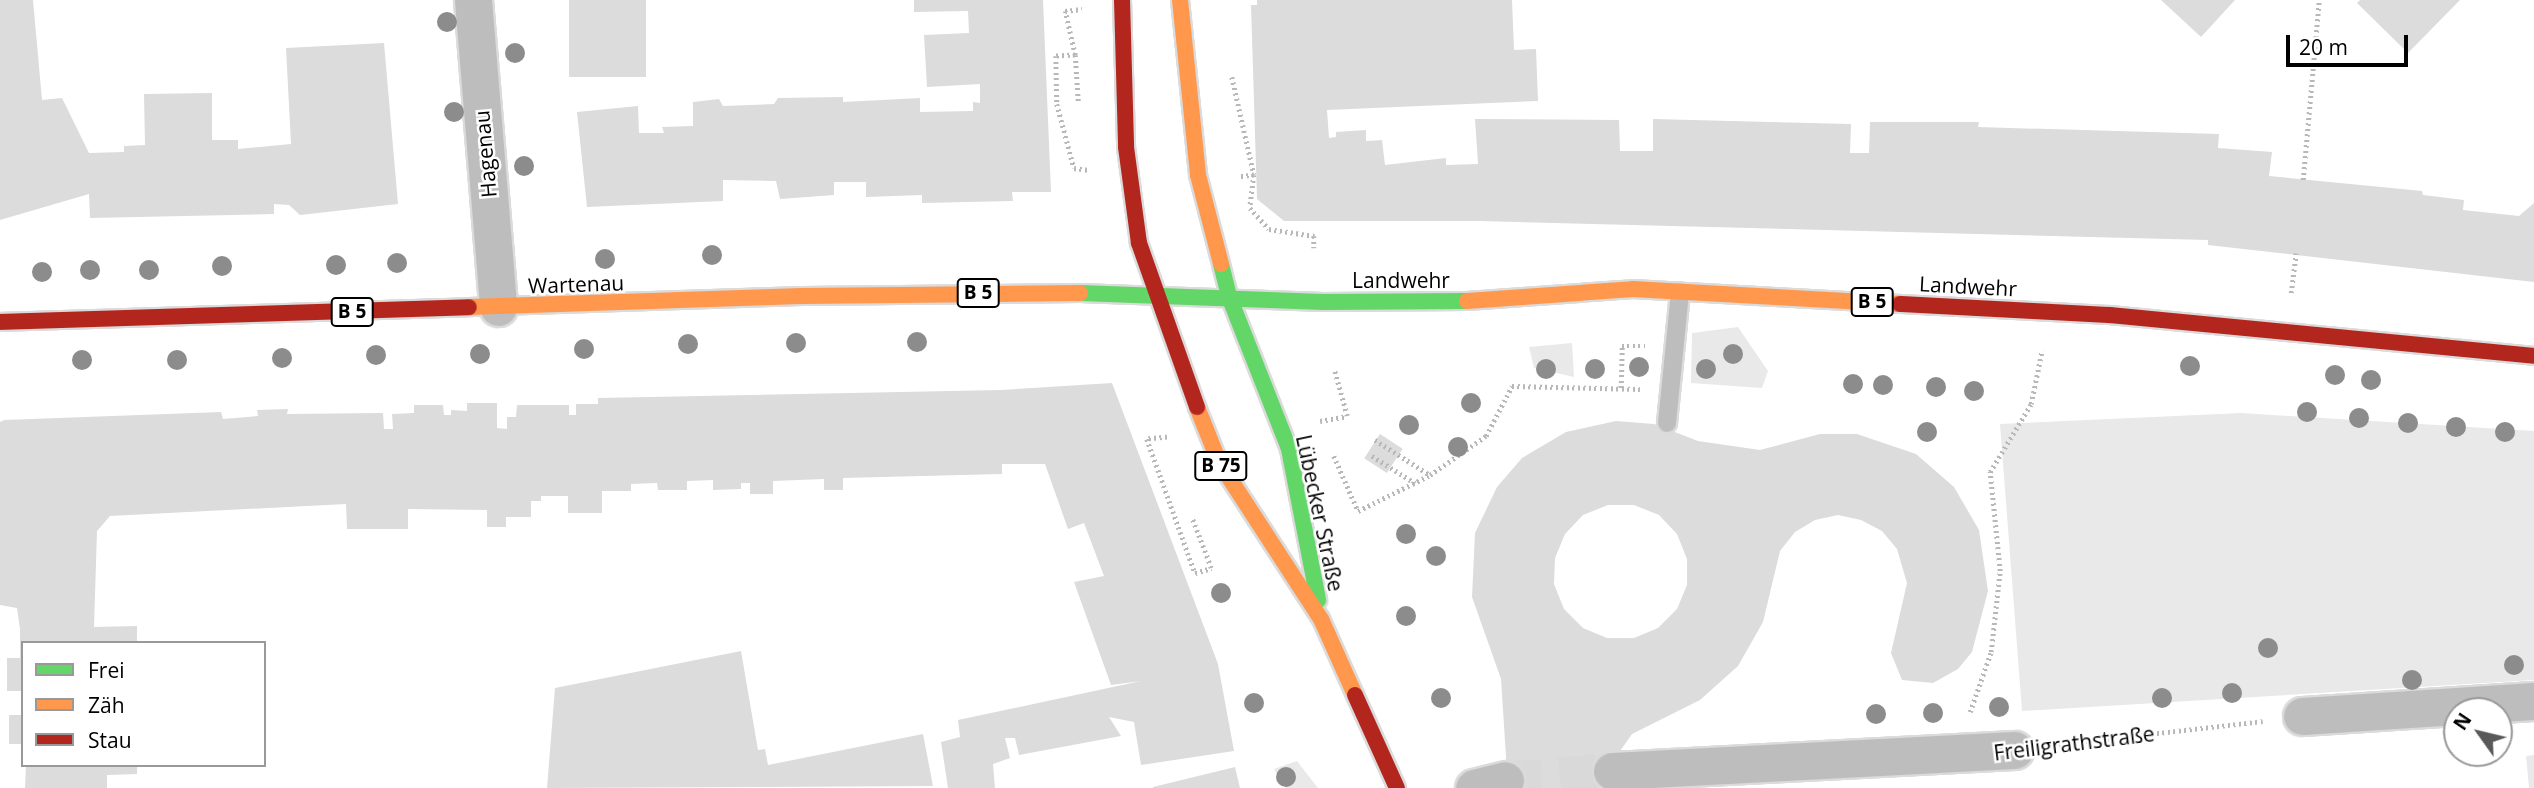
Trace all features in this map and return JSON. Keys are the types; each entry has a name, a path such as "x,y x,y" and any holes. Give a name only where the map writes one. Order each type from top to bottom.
{"main road":[{"name":"Lübecker Straße","path":"1122,0 1126,147 1139,243 1154,296 1219,462 1321,620 1397,788"},
{"name":"Lübecker Straße","path":"1180,0 1198,175 1230,299 1289,449 1321,620"},
{"name":"Landwehr","path":"1230,299 1501,301 1633,289 2047,311 2287,329 2534,356"},
{"name":"Wartenau","path":"0,322 802,296 1040,292 1154,296"},
{"name":"B 5","path":"1154,296 1230,299"}],"street":[{"name":"Hagenau","path":"473,0 498,307"},
{"path":"2302,716 2534,701"},
{"name":"Freiligrathstraße","path":"1612,771 1954,756 2014,750"}],"lane":[{"path":"1667,423 1680,293"}],"path":[{"path":"2303,180 2319,0"},
{"path":"1078,102 1075,55 1056,56 1057,104 1074,168 1097,171"},
{"path":"1230,68 1254,175 1250,208 1269,229 1314,236 1314,248"},
{"path":"1238,177 1254,175"},
{"path":"1954,756 1991,652 2000,571 1990,472 2031,404 2047,311"},
{"path":"1621,389 1622,346 1653,346"},
{"path":"1308,422 1347,416 1334,369"},
{"path":"1329,444 1359,512 1430,475 1486,436 1512,386 1671,390"},
{"path":"1319,421 1324,433"},
{"path":"1178,436 1147,439 1195,573 1211,568 1192,518"},
{"path":"1375,440 1430,475"},
{"path":"1372,456 1415,483"},
{"name":"Freiligrathstraße","path":"2014,750 2302,716"}],"shaded area":[{"path":"1738,327 1768,371 1762,388 1691,383 1692,333"},
{"path":"1572,343 1574,377 1534,368 1529,347"},
{"path":"2241,413 2534,431 2534,680 2022,711 2000,424"},
{"path":"2534,755 2534,788 2529,788 2526,756"},
{"path":"1297,761 1318,788 1286,788 1274,769"}],"building":[{"path":"0,0 33,0 42,100 62,98 89,153 124,152 124,146 145,145 144,94 212,93 212,140 238,140 238,149 291,144 286,48 384,43 398,204 300,215 289,205 274,204 274,214 90,218 89,194 0,220"},
{"path":"569,0 646,0 646,77 569,77"},
{"path":"914,0 1043,0 1051,192 1012,192 1013,201 922,203 922,195 866,197 866,182 834,182 834,195 780,199 776,181 723,180 723,201 587,207 577,112 638,106 639,133 664,133 662,127 693,126 693,102 719,99 723,106 774,104 778,98 843,97 843,102 920,98 920,112 973,111 973,102 980,103 980,84 927,87 924,35 969,33 968,11 914,12"},
{"path":"1257,0 1512,0 1514,50 1536,49 1538,101 1327,110 1329,138 1336,137 1336,132 1366,130 1366,141 1382,140 1385,165 1446,158 1446,165 1478,164 1475,119 1619,120 1620,151 1653,151 1653,119 1851,124 1850,153 1869,153 1870,122 1979,122 1978,127 2219,134 2218,148 2272,152 2269,176 2422,191 2423,195 2464,200 2463,210 2519,216 2534,203 2534,282 2208,245 2208,240 1480,221 1284,221 1257,199 1251,5 1257,5"},
{"path":"2161,0 2235,0 2201,37"},
{"path":"2360,0 2460,0 2408,53 2357,3"},
{"path":"1112,383 1218,664 1234,751 1141,765 1134,722 1109,717 1121,736 1019,755 1015,738 1005,738 1010,758 993,764 995,788 948,788 941,742 960,737 958,720 1141,681 1111,685 1074,582 1104,576 1084,523 1068,529 1045,464 1002,464 1002,474 843,478 843,490 824,490 824,479 773,481 773,494 750,494 750,483 741,483 741,489 713,490 713,480 687,481 687,490 658,490 657,483 631,484 631,491 602,491 602,513 568,513 568,496 541,496 541,501 531,501 531,517 506,517 506,527 487,527 487,510 408,509 408,529 347,529 346,504 110,516 97,531 94,627 137,626 137,641 21,641 21,691 7,691 7,658 20,658 20,629 17,608 0,605 0,422 4,420 221,412 223,419 258,416 257,410 288,409 287,414 383,413 384,429 393,429 392,414 414,413 414,405 443,405 444,415 451,415 451,410 467,411 467,403 497,403 497,428 507,429 507,417 516,417 517,405 569,405 569,415 576,415 576,404 598,404 598,398 1001,390"},
{"path":"1616,421 1654,424 1698,441 1760,450 1820,434 1857,434 1916,454 1954,487 1979,530 1988,591 1972,652 1958,669 1933,683 1902,680 1891,653 1907,583 1897,549 1882,531 1861,520 1838,515 1815,520 1795,532 1780,551 1763,622 1738,666 1700,700 1632,734 1616,757 1612,788 1508,788 1501,679 1472,597 1475,533 1497,487 1522,458 1566,432","holes":["1608,505 1634,505 1659,515 1677,534 1687,559 1687,585 1677,609 1658,628 1634,638 1607,638 1583,628 1564,609 1554,584 1555,558 1565,534 1583,515"]},
{"path":"1380,434 1403,449 1387,473 1364,458"},
{"path":"741,651 758,750 765,749 768,765 923,734 933,786 547,788 555,688"},
{"path":"9,715 21,715 21,744 9,744"},
{"path":"26,767 137,767 137,774 107,775 107,788 25,788"},
{"path":"1235,767 1240,788 1153,788 1153,787"}],"tunnel":[{"path":"1505,780 1612,771"}],"traffic: fast":[{"path":"1221,264 1230,299 1289,449 1318,600"},
{"path":"1080,293 1323,302 1467,301"}],"traffic: slow":[{"path":"1180,0 1198,175 1221,264"},
{"path":"1467,301 1633,289 1900,304"},
{"path":"469,307 802,296 1080,293"},
{"path":"1197,407 1219,462 1321,619 1355,695"}],"traffic: jam":[{"path":"1122,0 1126,147 1139,243 1197,407"},
{"path":"1900,304 2110,315 2534,356"},
{"path":"0,322 469,307"},
{"path":"1355,695 1397,788"}]}
